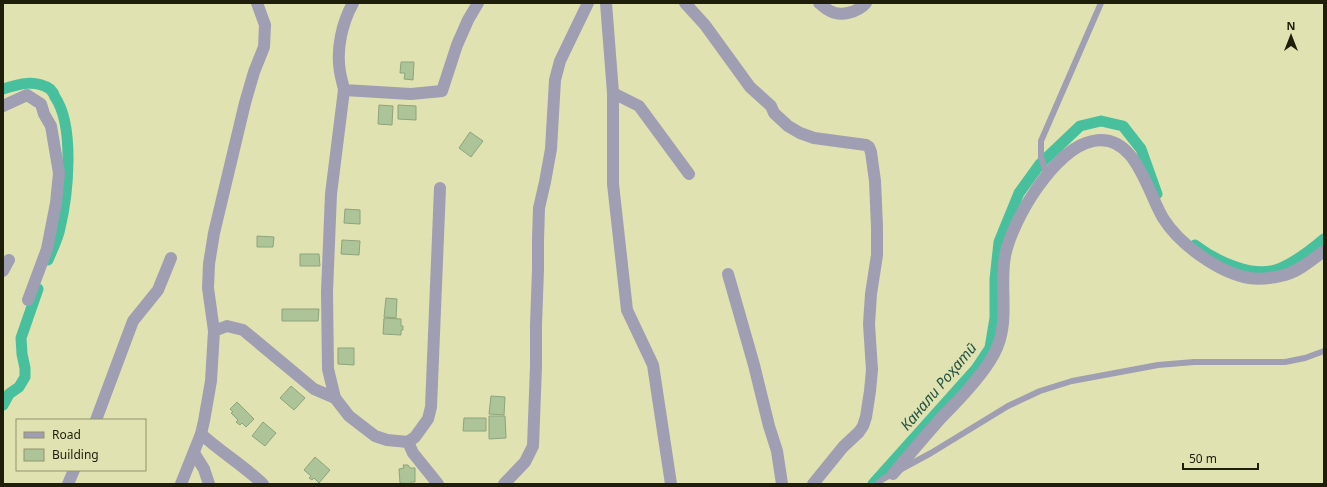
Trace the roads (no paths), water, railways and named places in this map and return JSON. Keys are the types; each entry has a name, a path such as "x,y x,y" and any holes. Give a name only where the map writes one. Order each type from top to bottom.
{"street":[{"path":"181,484 201,434 211,381 214,331 208,288 209,264 214,233 243,110 254,72 264,46 264,26 257,3"},
{"path":"353,3 347,15 339,50 340,72 344,90 331,194 327,292 328,369 335,398 349,416 376,436 387,440 408,442 415,437 428,419 431,407 440,188"},
{"path":"344,90 411,94 442,91 457,45 468,20 478,3"},
{"path":"504,484 525,462 533,446 539,208 551,149 555,80 560,61 588,3"},
{"path":"606,3 613,93 613,184 627,310 653,365 671,484"},
{"path":"685,3 705,25 750,87 771,106 774,113 788,126 814,138 866,145 869,147 871,152 875,181 877,254 871,294 869,324 872,370 866,417 859,432 843,447 813,484"},
{"path":"819,3 831,12 847,14 862,8 866,3"},
{"path":"613,93 639,106 689,174"},
{"path":"3,106 27,95 41,104 44,114 51,126 59,173 56,204 47,250 28,300"},
{"path":"893,474 922,439 958,400 994,355 1000,342 1004,327 1005,255 1011,238 1018,221 1045,171 1078,146 1092,141 1107,140 1119,145 1127,151 1134,161 1161,214 1171,229 1189,248 1222,269 1248,278 1269,279 1287,275 1297,270 1324,251"},
{"path":"96,419 133,321 158,290 171,258"},
{"path":"3,271 9,260"},
{"path":"728,274 754,365 768,426 777,451 782,484"},
{"path":"214,331 227,326 243,330 314,389 335,398"},
{"path":"201,434 254,475 263,484"},
{"path":"408,442 413,454 438,484"},
{"path":"194,453 204,468 209,484"},
{"path":"68,484 74,471"}],"lane":[{"path":"1045,171 1041,157 1041,141 1102,3"},
{"path":"877,484 1008,406 1040,391 1072,381 1158,365 1194,362 1285,362 1305,358 1324,351"}],"waterway":[{"name":"Канали Роҳатӣ","path":"3,89 27,83 39,84 50,89 61,110 65,125 68,161 63,214 59,232 48,260"},
{"name":"Канали Роҳатӣ","path":"873,484 976,369 990,348 995,318 995,279 999,242 1019,193 1040,164 1080,126 1101,121 1123,126 1141,149 1157,194"},
{"name":"Канали Роҳатӣ","path":"1195,245 1224,262 1236,267 1259,272 1281,268 1293,262 1324,239"},
{"name":"Канали Роҳатӣ","path":"3,405 9,394 19,387 25,377 21,338 38,289"}]}
